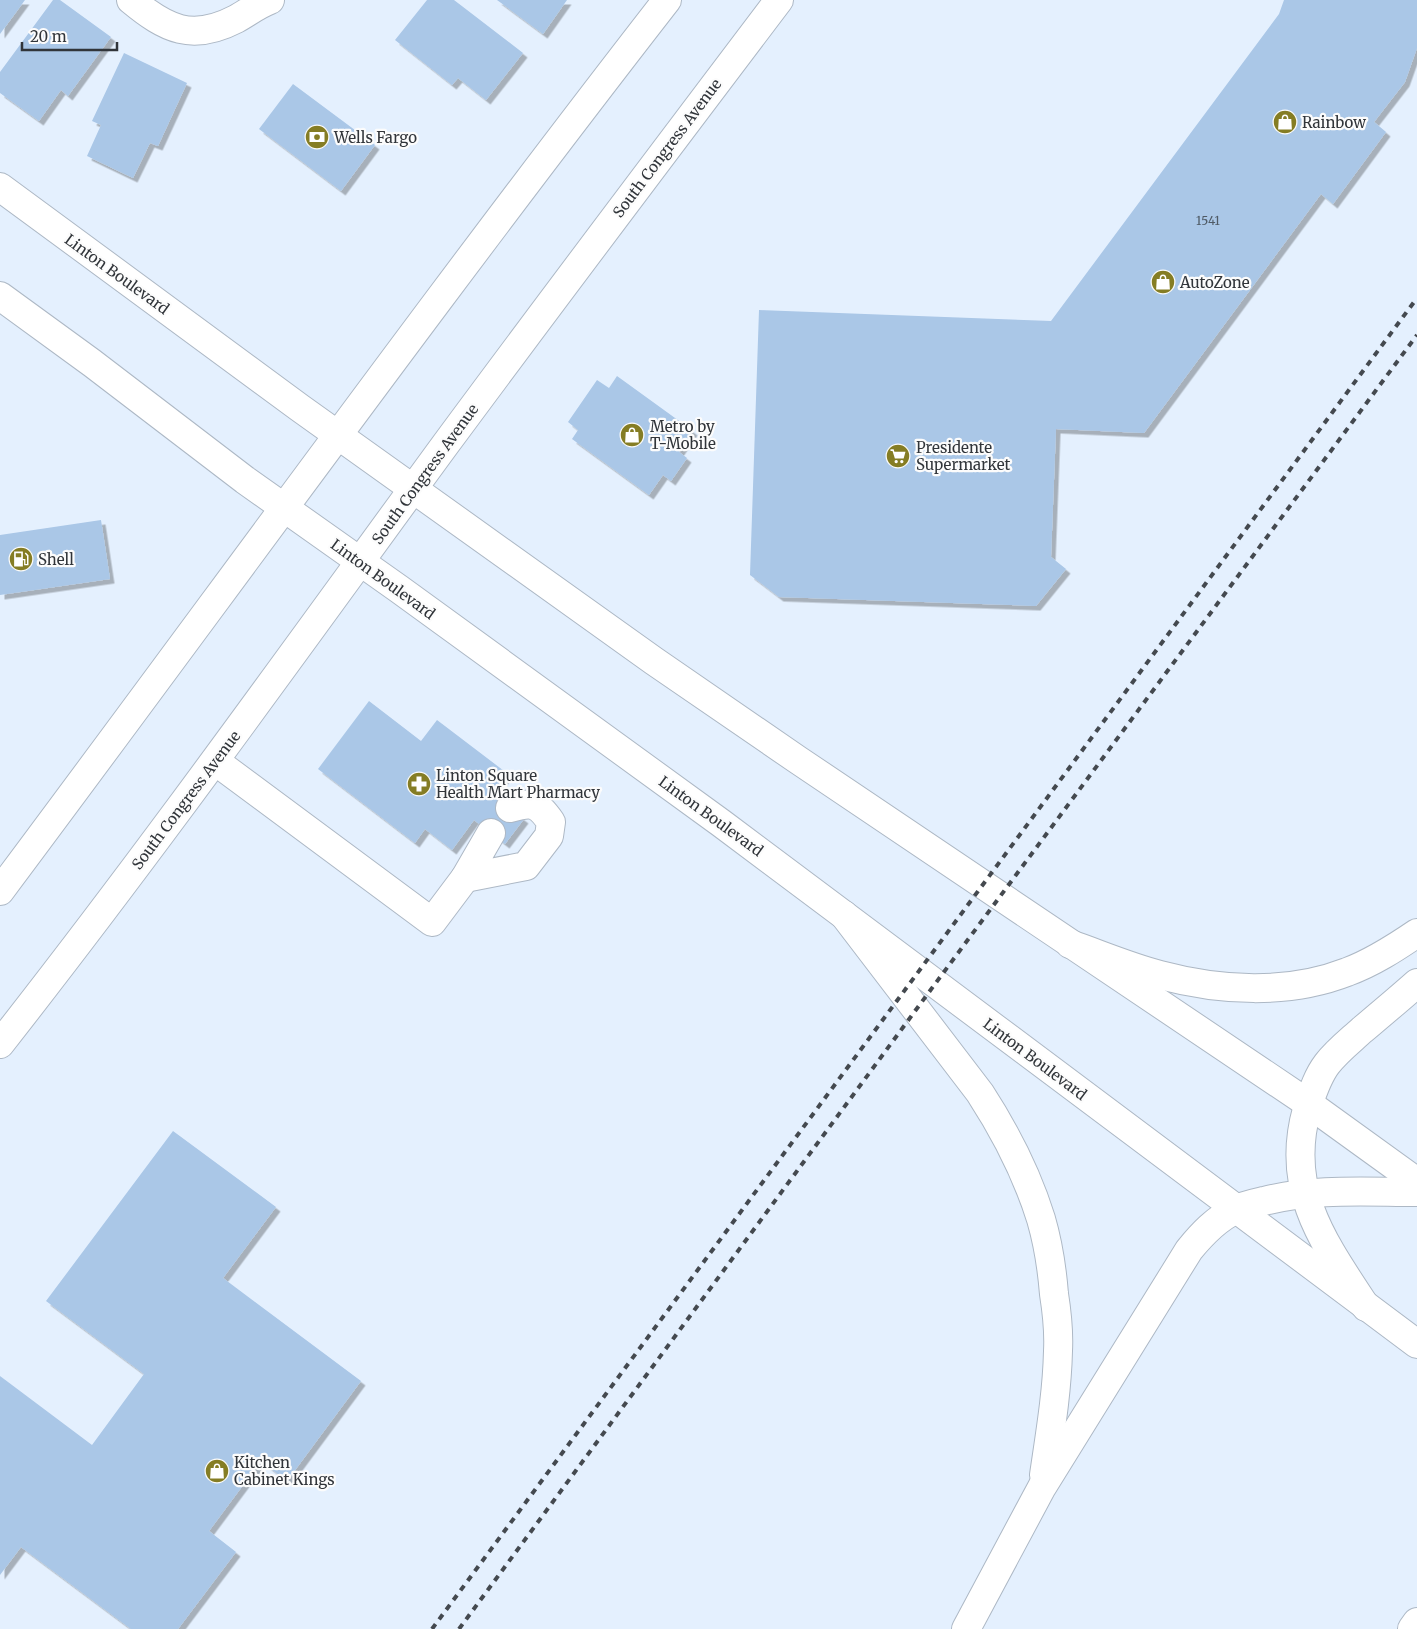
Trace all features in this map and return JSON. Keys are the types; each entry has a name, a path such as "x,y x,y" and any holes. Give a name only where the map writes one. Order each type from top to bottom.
{"main road":[{"path":"131,0 148,14 168,26 191,31 214,28 270,0"},
{"path":"0,891 154,685 283,507 583,108 667,0"},
{"name":"South Congress Avenue","path":"0,1044 80,942 215,761 413,489 779,0"},
{"name":"Linton Boulevard","path":"0,188 413,489 735,717 1309,1104 1417,1182"},
{"name":"Linton Boulevard","path":"0,296 283,507 721,823 1366,1308 1417,1344"},
{"path":"215,761 432,922 465,878 491,833"},
{"path":"465,878 526,866 549,836 551,822 542,809 527,803 510,808"},
{"path":"844,915 980,1093 1013,1150 1028,1182 1041,1220 1051,1264 1058,1349 1052,1425 1042,1487"},
{"path":"1070,944 1159,975 1206,984 1257,989 1308,982 1347,972 1376,959 1417,933"},
{"path":"1366,1308 1316,1225 1304,1193 1300,1154 1301,1130 1318,1080 1326,1065 1417,983"},
{"path":"966,1629 1042,1487 1190,1250 1208,1228 1236,1209 1278,1197 1304,1193 1417,1192"},
{"path":"1412,1629 1417,1622"}],"building":[{"path":"0,0 25,0 0,34"},
{"path":"53,0 60,0 111,37 68,96 61,90 39,121 0,93 0,72"},
{"path":"427,0 454,0 523,53 486,100 458,78 452,85 395,40"},
{"path":"497,0 567,0 543,34"},
{"path":"1284,0 1417,0 1417,48 1405,82 1374,122 1386,132 1333,204 1321,194 1144,433 1056,429 1051,557 1066,569 1036,606 779,597 750,575 759,310 1051,321 1279,14"},
{"path":"124,53 187,83 158,146 150,143 133,178 87,156 101,125 92,121"},
{"name":"Wells Fargo","path":"293,84 375,145 341,191 259,129"},
{"name":"Metro by T-Mobile","path":"617,376 693,431 679,452 687,458 671,481 663,475 649,495 572,439 578,430 568,422 597,380 609,388"},
{"path":"101,520 110,579 0,595 0,535"},
{"name":"Linton Square Health Mart Pharmacy","path":"369,701 421,741 437,720 508,774 492,795 524,819 505,844 474,820 452,850 425,829 415,843 318,769"},
{"path":"173,1131 276,1207 223,1278 361,1381 287,1481 261,1461 209,1531 236,1552 178,1629 131,1629 21,1547 0,1575 0,1376 92,1445 144,1374 46,1301"}],"railway":[{"path":"432,1629 1417,298"},
{"path":"459,1629 1417,335"}],"place":[{"name":"Rainbow","path":"1285,122"},
{"name":"Wells Fargo","path":"317,137"},
{"name":"AutoZone","path":"1163,282"},
{"name":"Metro by T-Mobile","path":"632,435"},
{"name":"Presidente Supermarket","path":"898,456"},
{"name":"Shell","path":"21,559"},
{"name":"Linton Square Health Mart Pharmacy","path":"419,784"},
{"name":"Kitchen Cabinet Kings","path":"217,1471"}]}
